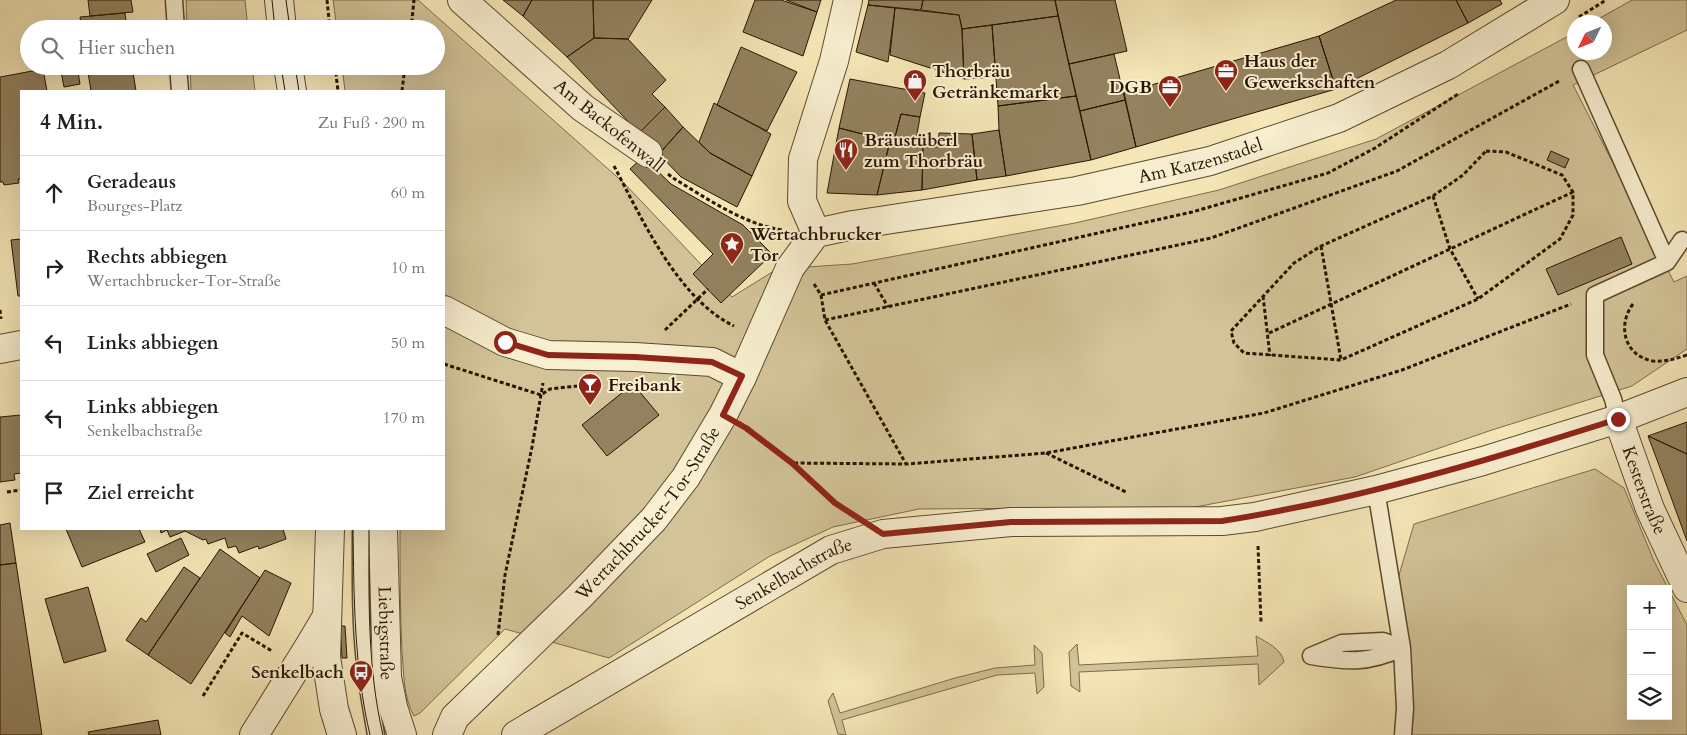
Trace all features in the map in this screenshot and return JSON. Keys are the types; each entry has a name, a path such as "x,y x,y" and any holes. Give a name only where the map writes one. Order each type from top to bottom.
{"street":[{"path":"279,0 281,20"},
{"name":"Am Backofenwall","path":"462,0 583,108 648,153"},
{"path":"816,233 802,201 803,158 834,61 848,0"},
{"name":"Am Katzenstadel","path":"816,233 853,225 1077,191 1210,161 1339,118 1448,65 1555,0"},
{"path":"289,75 292,90"},
{"name":"Wertachbrucker-Tor-Straße","path":"447,735 455,717 579,597 654,519 686,477 723,415 760,338 790,268 816,233"},
{"path":"445,311 505,342 548,355 635,357 712,362 742,376"},
{"path":"0,349 20,345"},
{"name":"Senkelbachstraße","path":"524,731 831,550 883,534 1011,522 1222,521 1255,517 1376,490 1483,461 1618,419 1687,392"},
{"name":"Kesterstraße","path":"1618,419 1650,509 1687,588"},
{"path":"330,530 326,657 334,709 342,735"},
{"name":"Liebigstraße","path":"383,530 387,677 393,708 402,735"},
{"path":"254,735 326,616"}],"lane":[{"path":"174,0 175,20"},
{"path":"1581,69 1668,262"},
{"path":"179,75 180,90"},
{"path":"1618,419 1613,399 1595,354 1595,295 1668,262 1682,240"},
{"path":"1376,490 1402,648 1405,708 1403,735"},
{"path":"361,530 364,662 376,735"}],"path":[{"path":"327,0 329,20"},
{"path":"411,20 414,0"},
{"path":"825,320 1211,238 1397,171 1581,69"},
{"path":"335,75 338,90"},
{"path":"402,90 404,75"},
{"path":"1486,151 1506,152 1562,175 1572,192 1573,215 1560,239 1478,299 1341,360 1244,353 1234,343 1231,331 1294,264 1321,246 1432,196 1463,175 1486,151"},
{"name":"Am Backofenwall","path":"648,153 673,178 729,211 771,228 757,240"},
{"path":"613,164 663,253 697,299 714,315 760,338"},
{"path":"1269,333 1572,192"},
{"path":"1432,196 1450,249 1478,299"},
{"path":"1321,246 1341,360"},
{"path":"790,268 815,286 821,296 825,320 907,464"},
{"path":"874,283 888,307"},
{"path":"697,299 708,289"},
{"path":"792,463 907,464 1046,453 1264,413 1402,370 1595,295"},
{"path":"1263,296 1269,333 1270,356"},
{"path":"1637,298 1631,306 1624,323 1624,335 1628,346 1638,356 1651,361 1666,361 1687,355"},
{"path":"502,636 497,642 505,575 532,447 548,355"},
{"path":"445,364 541,394 550,389 579,386"},
{"path":"723,415 746,428 792,463 835,503 883,534"},
{"path":"7,492 20,490"},
{"path":"1255,517 1259,558 1261,622"},
{"path":"203,696 242,633 296,666"}],"shaded area":[{"path":"186,0 245,0 247,20 187,20"},
{"path":"333,0 418,0 441,20 336,20"},
{"path":"1632,0 1687,0 1687,30 1573,85 1674,282 1687,276 1687,349 1632,386 1492,430 1355,477 1195,507 1139,510 1059,508 919,509 833,527 770,556 609,658 505,629 420,713 414,716 406,693 402,652 400,530 445,530 445,90 345,90 343,75 445,75 445,24 624,183 732,297 777,269 852,264 1075,223 1219,190 1376,139 1567,37 1567,60 1612,60 1612,15 1605,15"},
{"path":"190,75 253,75 255,90 191,90"},
{"path":"1595,469 1624,488 1654,561 1666,585 1627,585 1627,720 1672,720 1672,596 1687,625 1687,735 1411,735 1412,676 1399,575 1414,524"},
{"path":"1256,636 1277,650 1283,657 1284,662 1259,685 1258,664 1079,672 1080,692 1071,686 1069,652 1077,644 1079,665 1258,656"},
{"path":"1034,645 1042,653 1044,687 1037,694 1035,673 997,675 842,720 846,735 838,734 828,701 833,693 840,713 955,678 995,668 1035,665"}],"building":[{"path":"88,0 131,0 133,12 90,16"},
{"path":"503,0 532,0 523,16"},
{"path":"532,0 593,0 594,38 567,57 523,16"},
{"path":"593,0 652,0 628,39 594,38"},
{"path":"755,0 781,0 817,12 803,56 743,32"},
{"path":"786,0 821,0 817,12"},
{"path":"869,0 923,0 921,10 868,5"},
{"path":"923,0 1055,0 1058,16 962,29 959,15 921,10"},
{"path":"1055,0 1115,0 1127,51 1069,64"},
{"path":"1396,0 1456,0 1468,23 1336,89 1319,36"},
{"path":"1456,0 1500,0 1502,4 1468,23"},
{"path":"868,5 895,8 888,62 856,52"},
{"path":"895,8 959,15 962,29 964,79 890,55"},
{"path":"125,13 126,20 80,20 80,17"},
{"path":"1058,16 1076,96 998,106 992,25"},
{"path":"992,25 996,77 964,79 962,29"},
{"name":"Haus der Gewerkschaften","path":"1319,36 1336,89 1136,147 1124,93"},
{"path":"594,38 628,39 666,80 652,94 665,107 639,133 567,57"},
{"path":"741,47 797,72 767,131 717,105"},
{"path":"1114,54 1125,100 1080,111 1069,64"},
{"path":"20,73 20,75 44,75 47,90 20,90 20,179 18,179 19,183 4,185 3,182 0,182 0,77"},
{"path":"62,75 78,75 80,84 64,87"},
{"path":"88,75 133,75 136,90 91,90"},
{"path":"850,79 925,93 920,117 901,114 894,141 839,128"},
{"path":"1076,96 1091,160 1006,176 999,130 998,106"},
{"path":"1125,100 1136,147 1091,160 1080,111"},
{"path":"714,103 771,134 752,176 710,153 699,142"},
{"path":"665,107 683,127 659,154 639,133"},
{"path":"901,114 920,117 916,140 894,141"},
{"path":"683,127 710,153 752,176 737,207 681,177 659,154"},
{"path":"839,128 890,141 877,195 827,193"},
{"path":"999,130 1006,176 977,180 972,134"},
{"path":"939,133 972,134 977,180 922,190 923,146 938,147"},
{"path":"923,139 922,190 877,195 890,141"},
{"path":"1551,151 1569,159 1565,168 1547,160"},
{"path":"643,157 671,184 743,225 772,254 721,303 693,274 713,254 630,169"},
{"path":"1621,237 1632,264 1558,295 1546,269"},
{"path":"20,239 20,296 18,296 11,240"},
{"path":"633,384 659,415 607,456 582,425"},
{"path":"20,415 20,473 14,474 15,480 0,482 0,417"},
{"path":"1687,422 1687,454 1648,436"},
{"path":"1648,436 1687,454 1687,541 1668,489"},
{"path":"10,523 16,563 0,565 0,525"},
{"path":"66,530 139,530 145,542 82,567"},
{"path":"167,530 283,530 286,539 259,549 258,546 239,553 236,546 228,548 225,538 208,544 206,539 203,540 185,531 170,537"},
{"path":"181,538 189,555 156,572 147,554"},
{"path":"220,549 260,578 191,684 148,655"},
{"path":"16,563 42,735 0,735 0,565"},
{"path":"184,567 200,578 148,655 126,640 141,618 146,622"},
{"path":"265,570 291,583 269,636 242,616 230,637 225,633"},
{"path":"88,587 106,651 64,663 45,599"},
{"path":"340,626 345,626 347,658 342,658"},
{"path":"158,720 161,735 89,735 88,732"}],"tram line":[{"path":"272,0 274,20"},
{"path":"286,0 289,20"},
{"path":"282,75 285,90"},
{"path":"296,75 299,90"},
{"path":"353,530 358,658 370,735"},
{"path":"369,530 370,632 374,684 383,735"}],"place":[{"name":"Haus der Gewerkschaften","path":"1226,92"},
{"name":"Thorbräu Getränkemarkt","path":"915,102"},
{"name":"DGB","path":"1170,108"},
{"name":"Bräustüberl zum Thorbräu","path":"846,171"},
{"name":"Wertachbrucker Tor","path":"732,265"},
{"name":"Freibank","path":"590,406"},
{"name":"Senkelbach","path":"361,693"}],"route":[{"path":"505,342 548,355 635,357 712,362 742,376 723,415 746,428 792,463 835,503 883,534 1011,522 1222,521 1255,517 1376,490 1483,461 1618,419"}]}
